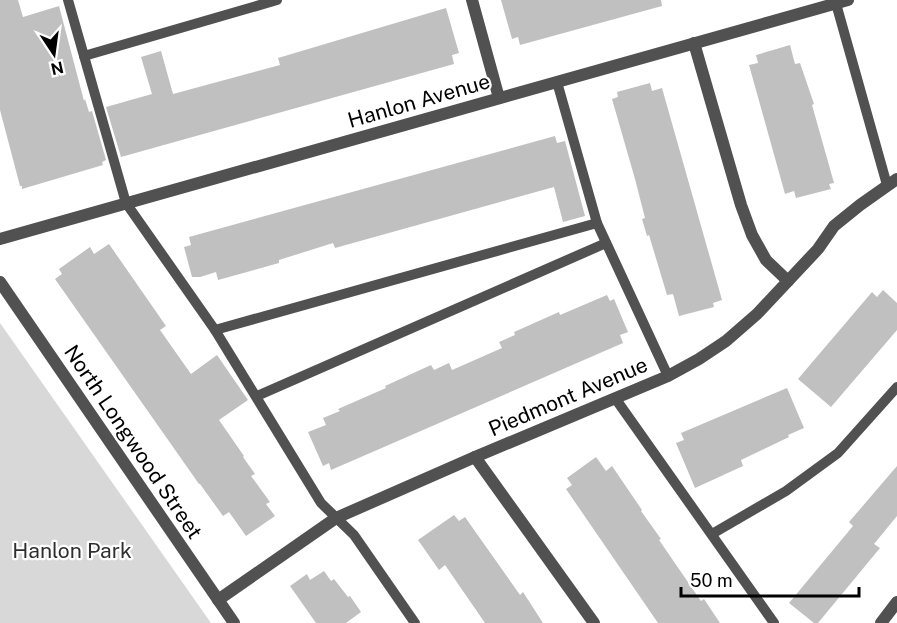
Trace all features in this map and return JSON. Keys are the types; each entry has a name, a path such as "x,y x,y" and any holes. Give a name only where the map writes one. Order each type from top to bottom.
{"street":[{"path":"472,0 499,98"},
{"name":"Hanlon Avenue","path":"0,239 840,1"},
{"path":"694,44 741,205 752,235 766,260 788,281"},
{"name":"Piedmont Avenue","path":"218,600 336,518 668,376 699,359 726,341 757,314 818,249 834,226 892,182"},
{"name":"North Longwood Street","path":"0,282 234,623"},
{"path":"475,457 594,623"},
{"path":"881,623 897,602"}],"lane":[{"path":"68,0 126,203 215,330 321,503 354,535 416,623"},
{"path":"84,56 277,0"},
{"path":"840,1 892,182"},
{"path":"557,82 597,223 668,376"},
{"path":"215,330 597,223"},
{"path":"257,396 606,243"},
{"path":"712,534 786,491 838,453 897,387"},
{"path":"615,398 774,623"}],"green space":[{"name":"Hanlon Park","path":"0,323 211,623 0,623"}],"building":[{"path":"0,0 18,0 23,17 59,6 84,101 85,99 89,112 92,111 106,160 102,162 103,165 22,189 20,186 0,110"},
{"path":"501,0 661,0 662,6 520,45 518,37 512,39"},
{"path":"446,8 459,53 452,55 454,64 121,157 106,107 152,94 141,57 161,51 173,94 280,65 278,58"},
{"path":"790,45 795,64 800,63 814,104 812,105 834,183 829,184 831,189 796,198 794,191 785,194 749,65 758,63 756,55"},
{"path":"650,83 652,91 662,88 722,300 713,303 714,307 679,316 673,294 667,295 649,235 647,236 642,219 645,218 612,99 618,97 617,92"},
{"path":"555,136 557,143 565,141 585,216 563,222 554,187 335,248 333,243 279,260 279,263 218,280 216,272 192,277 184,247 191,245 189,237"},
{"path":"109,244 166,326 160,330 191,374 217,355 248,400 219,420 255,474 251,476 270,502 266,504 275,516 246,536 229,512 223,516 199,484 55,279 62,274 59,269 90,247 94,254"},
{"path":"883,290 897,303 897,330 831,407 798,379 872,292 877,297"},
{"path":"607,295 610,301 614,299 628,332 620,335 623,343 331,470 329,463 323,466 308,432 326,425 323,418 431,365 434,370 449,363 452,370 502,348 499,342 515,335 514,332 559,312 560,315"},
{"path":"787,388 804,428 741,460 743,466 695,488 676,443 684,440 681,433"},
{"path":"596,457 606,471 612,466 661,539 659,540 701,601 704,599 720,623 658,623 566,489 572,485 567,478"},
{"path":"897,466 897,516 874,544 880,548 818,623 814,623 789,603 853,526 849,522"},
{"path":"454,515 459,521 465,517 520,595 523,592 543,623 485,623 445,565 439,570 418,540"},
{"path":"324,571 331,581 334,579 348,597 350,596 361,612 346,623 316,623 290,586 307,574 310,580"}]}
